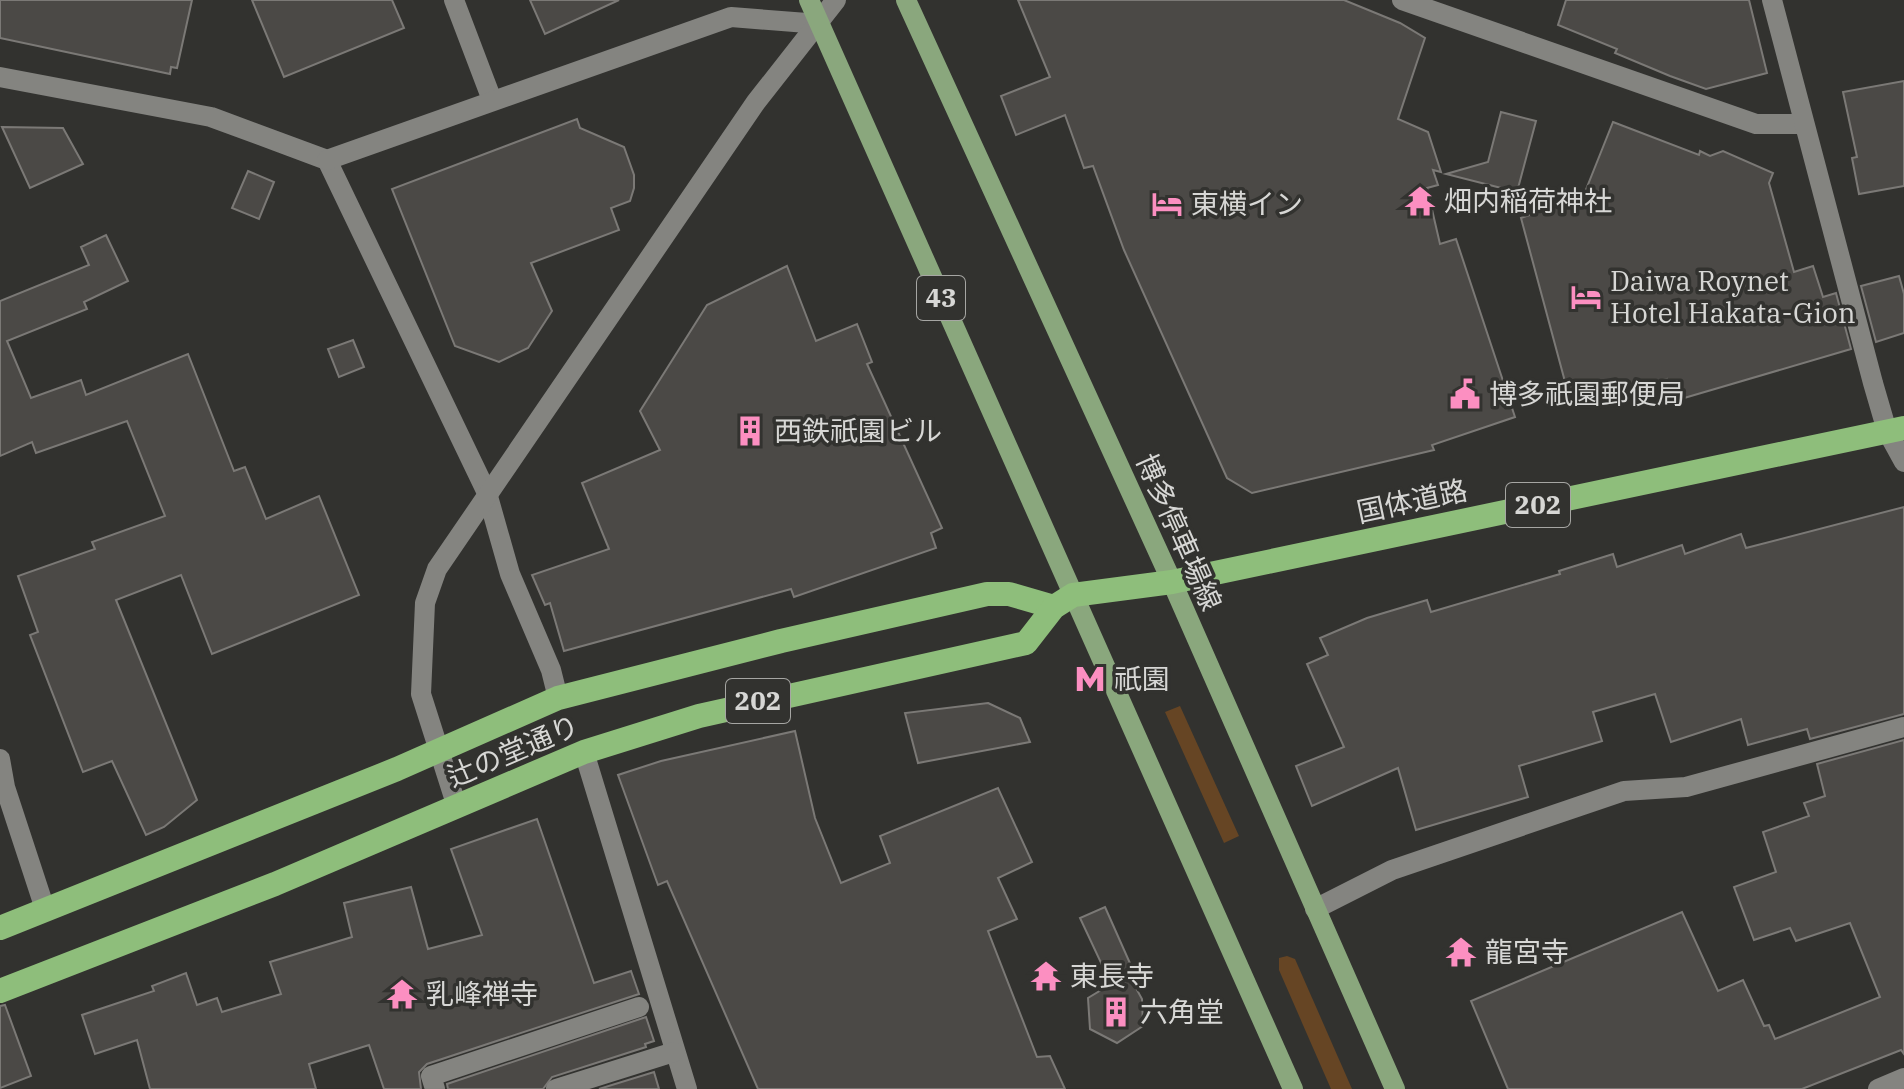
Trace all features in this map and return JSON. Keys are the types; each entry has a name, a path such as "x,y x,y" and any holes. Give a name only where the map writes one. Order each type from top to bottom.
{"highway":[{"name":"国体道路","path":"1063,601 1172,582 1896,430"},
{"name":"辻の堂通り","path":"0,928 441,751 558,698 781,641 987,594 1063,601"},
{"name":"辻の堂通り","path":"0,991 275,884 584,752 699,716 1026,643 1063,601"}],"main road":[{"name":"43","path":"809,0 1063,601 1293,1089"},
{"name":"博多停車場線","path":"906,0 1172,582 1395,1089"}],"street":[{"path":"454,0 492,100"},
{"path":"457,807 421,694 425,603 437,569 756,102 836,0"},
{"path":"1402,0 1756,124 1802,124"},
{"path":"1772,0 1802,124 1904,462"},
{"path":"0,77 211,117 327,160 731,17 820,24"},
{"path":"327,160 487,493 510,574 551,670 558,698"},
{"path":"1315,909 1392,870 1624,791 1686,787 1904,727"},
{"path":"584,752 687,1089"},
{"path":"0,759 5,787 45,909"},
{"path":"435,1089 431,1076 639,1007"},
{"path":"556,1089 674,1052"},
{"path":"1878,1089 1904,1078"}],"shaded area":[{"path":"1180,706 1239,836 1224,843 1165,712"},
{"path":"1287,956 1295,959 1352,1089 1331,1089 1279,970 1279,958"}],"building":[{"path":"0,0 192,0 177,68 171,67 170,74 0,38"},
{"path":"252,0 392,0 404,28 284,77"},
{"path":"530,0 619,0 545,34"},
{"path":"1018,0 1344,0 1400,23 1425,38 1398,119 1428,132 1441,172 1433,170 1438,185 1427,188 1440,244 1456,239 1515,417 1432,445 1434,450 1252,493 1227,478 1124,250 1093,166 1084,168 1065,115 1016,135 1001,96 1050,77"},
{"path":"1566,0 1749,0 1767,73 1706,89 1670,76 1615,53 1617,49 1558,25"},
{"path":"1904,81 1904,186 1859,194 1852,158 1857,157 1843,92"},
{"path":"1501,112 1536,121 1517,192 1446,174 1488,162"},
{"path":"577,119 580,128 624,147 634,175 634,188 630,201 611,208 619,230 531,263 552,311 528,348 499,362 455,346 392,189"},
{"path":"1613,122 1699,155 1700,151 1710,156 1723,151 1773,173 1769,183 1794,272 1813,266 1823,297 1836,293 1851,349 1674,401 1667,379 1571,404 1521,218 1583,197"},
{"path":"2,127 63,128 83,164 30,188"},
{"path":"248,171 274,182 259,219 232,208"},
{"path":"106,235 128,281 84,302 87,309 7,341 31,398 81,380 86,395 188,354 234,471 245,467 266,519 319,496 359,595 212,654 181,575 116,600 197,800 164,827 146,835 112,761 83,772 30,635 38,632 18,576 95,549 92,542 165,516 127,421 36,453 32,442 0,456 0,301 89,265 81,247"},
{"path":"787,266 816,341 857,324 872,362 867,364 942,528 931,533 936,548 794,597 791,589 564,651 550,603 545,605 532,575 609,549 582,483 660,450 640,411 707,305"},
{"path":"1899,276 1904,294 1904,333 1876,342 1861,286"},
{"path":"353,340 364,367 339,377 328,349"},
{"path":"1904,507 1904,714 1810,739 1807,729 1748,745 1741,719 1671,742 1655,694 1593,712 1602,741 1519,766 1528,797 1416,830 1398,768 1312,806 1296,766 1344,747 1307,664 1328,655 1320,638 1367,618 1427,600 1431,612 1560,574 1559,571 1613,554 1617,567 1682,545 1685,554 1741,534 1746,548"},
{"path":"988,703 1020,718 1030,742 918,763 905,713"},
{"path":"795,731 815,818 841,883 890,863 880,836 998,788 1032,862 998,878 1017,919 988,931 1037,1057 1050,1056 1065,1089 758,1089 667,881 658,885 618,775 661,761"},
{"path":"1904,740 1904,1054 1901,1050 1802,1089 1508,1089 1471,1001 1682,912 1718,991 1743,980 1764,1026 1769,1025 1775,1039 1880,997 1850,923 1796,941 1790,928 1754,940 1734,887 1776,872 1763,832 1809,816 1804,803 1825,796 1817,764"},
{"path":"537,819 594,983 631,971 639,994 427,1064 419,1072 421,1089 384,1089 369,1045 309,1064 316,1089 150,1089 137,1040 95,1054 82,1015 154,991 152,986 186,973 197,1005 217,998 222,1012 281,994 270,962 352,937 344,903 411,887 428,949 482,935 451,849"},
{"path":"1105,907 1141,988 1137,990 1142,999 1143,1026 1117,1043 1090,1029 1088,998 1111,984 1080,918"},
{"path":"5,1005 31,1076 0,1088 0,1006"},
{"path":"646,1017 654,1041 645,1044 646,1047 552,1077 543,1089 448,1089 447,1084"},
{"path":"654,1072 659,1089 599,1089"}],"place":[{"name":"畑内稲荷神社","path":"1420,201"},
{"name":"東横イン","path":"1167,204"},
{"name":"Daiwa Roynet Hotel Hakata-Gion","path":"1586,297"},
{"name":"博多祇園郵便局","path":"1465,394"},
{"name":"西鉄祇園ビル","path":"750,431"},
{"name":"祇園","path":"1090,679"},
{"name":"龍宮寺","path":"1461,952"},
{"name":"東長寺","path":"1046,976"},
{"name":"乳峰禅寺","path":"402,994"},
{"name":"六角堂","path":"1116,1012"}]}
